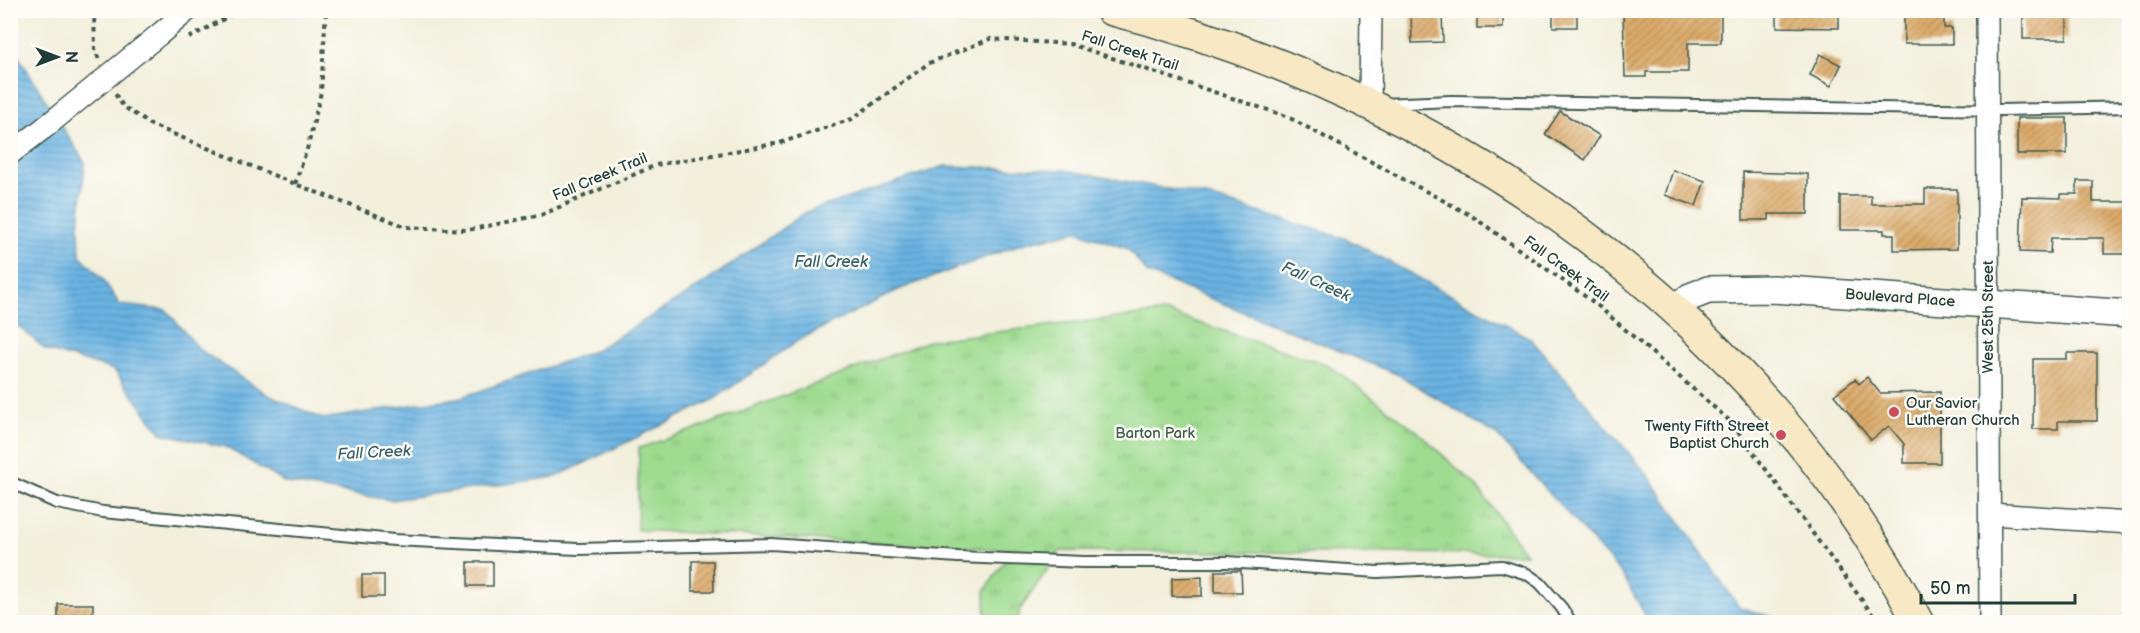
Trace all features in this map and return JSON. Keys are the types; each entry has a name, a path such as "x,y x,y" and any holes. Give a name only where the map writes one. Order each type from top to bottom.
{"main road":[{"path":"1111,10 1239,51 1370,105 1452,149 1518,189 1603,249 1675,308 1738,370 1794,434 1871,541 1918,622"}],"street":[{"path":"1370,105 1371,10"},
{"name":"West 25th Street","path":"1987,10 1990,622"},
{"path":"10,154 185,12"},
{"name":"Boulevard Place","path":"1675,308 1708,290 1773,289 2130,314"},
{"path":"1990,514 2130,523"}],"lane":[{"path":"1370,105 1451,101 1987,109 2130,106"},
{"path":"10,482 57,503 103,512 394,540 597,550 771,544 970,558 1084,562 1227,562 1378,572 1502,566 1527,574 1540,583 1561,607 1570,622"}],"path":[{"path":"94,10 95,50 101,67"},
{"path":"183,41 240,10"},
{"path":"294,184 308,146 321,92 326,10"},
{"name":"Fall Creek Trail","path":"111,86 123,106 149,124 294,184 407,227 468,230 541,215 656,165 780,143 852,118 929,63 990,39 1070,44 1286,116 1472,216 1596,304 1731,422 1878,622"}],"green space":[{"name":"Barton Park","path":"1165,312 1328,365 1417,431 1477,487 1526,554 1060,551 1019,611 1019,622 986,622 985,591 1012,550 637,530 639,448 699,428 931,340"}],"water":[{"name":"Fall Creek","path":"10,11 12,46 85,163 79,227 80,255 102,278 120,305 166,310 200,350 268,395 323,419 462,397 594,351 694,290 806,212 945,166 1065,170 1206,196 1347,239 1530,338 1648,475 1739,607 1780,622 1649,622 1622,574 1497,435 1399,375 1147,273 1128,249 1077,231 1021,244 898,290 799,340 713,400 556,477 391,500 286,483 226,447 161,433 114,370 46,350 11,320"}],"building":[{"path":"1477,10 1503,10 1503,28 1477,28"},
{"path":"1553,10 1577,10 1577,27 1553,27"},
{"path":"1623,10 1721,10 1721,43 1688,43 1688,72 1646,72 1646,77 1625,77"},
{"path":"1777,10 1839,10 1839,28 1777,27"},
{"path":"1442,13 1443,42 1412,43 1411,14"},
{"path":"1944,13 1944,28 1952,28 1952,44 1904,44 1904,14"},
{"path":"2023,16 2067,16 2067,39 2023,39"},
{"path":"1820,54 1841,65 1831,86 1810,75"},
{"path":"1560,111 1600,136 1585,160 1545,134"},
{"path":"2017,118 2067,118 2067,154 2017,154"},
{"path":"1673,170 1705,181 1696,206 1665,195"},
{"path":"1743,172 1808,174 1808,214 1769,214 1769,220 1743,220"},
{"path":"2077,181 2093,181 2093,202 2130,202 2130,254 2104,254 2104,238 2051,238 2050,253 2020,252 2022,197 2061,198 2061,194 2077,194"},
{"path":"1925,189 1957,189 1957,249 1894,250 1894,234 1884,234 1884,230 1840,230 1840,196 1871,196 1871,204 1925,204"},
{"path":"2067,353 2097,353 2097,421 2058,421 2058,429 2033,429 2033,359 2067,359"},
{"name":"Our Savior Lutheran Church","path":"1867,377 1880,393 1940,392 1940,463 1904,463 1904,444 1889,426 1871,440 1834,395 1855,379 1859,384"},
{"path":"692,561 713,561 714,591 692,591"},
{"path":"468,562 493,562 493,586 468,586"},
{"path":"1215,571 1241,571 1242,592 1215,592"},
{"path":"362,575 384,575 384,597 362,597"},
{"path":"1202,577 1202,596 1172,596 1172,578"},
{"path":"58,604 93,604 93,622 58,622"}],"place":[{"name":"Our Savior Lutheran Church","path":"1894,412"},
{"name":"Twenty Fifth Street Baptist Church","path":"1781,435"}]}
